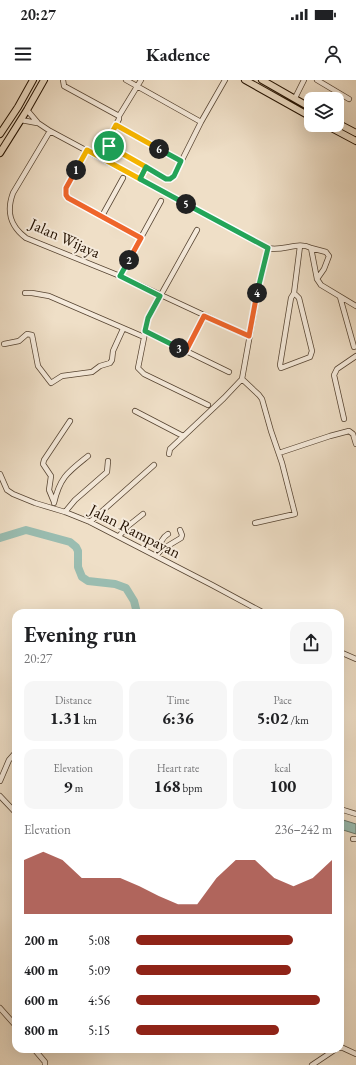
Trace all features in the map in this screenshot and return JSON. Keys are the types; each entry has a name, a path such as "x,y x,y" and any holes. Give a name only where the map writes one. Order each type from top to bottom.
{"main road":[{"path":"0,134 18,107 32,80"},
{"path":"0,153 44,80"},
{"path":"262,80 304,104"},
{"path":"248,81 304,113"},
{"path":"344,127 356,133"},
{"path":"339,132 356,141"}],"street":[{"path":"63,80 64,86 119,116"},
{"path":"126,80 201,122"},
{"path":"141,80 119,116 107,144 166,179 170,179 174,176 223,81"},
{"path":"295,98 304,80"},
{"path":"317,80 349,99"},
{"path":"27,110 38,123 50,131 268,248 275,249 308,246 326,252 329,256 324,269 317,279"},
{"path":"21,120 38,123"},
{"path":"116,125 181,161"},
{"name":"Jalan Wijaya","path":"50,131 13,194 9,207 14,226 26,238 120,276 160,296 249,336"},
{"path":"87,150 66,188 66,195 68,198 141,238"},
{"path":"140,179 146,167"},
{"path":"102,216 123,178"},
{"path":"120,276 161,201"},
{"path":"197,230 148,318 138,368 144,374 208,405"},
{"path":"294,292 298,296 312,351 310,356 281,368 280,365 291,298 294,292 300,246"},
{"path":"169,454 170,449 224,398 242,378 258,290 268,248"},
{"path":"311,248 317,279 321,285 356,306"},
{"path":"24,293 49,296 123,329 145,334 186,351 229,372"},
{"path":"340,297 354,347"},
{"path":"186,351 204,316"},
{"path":"4,344 19,341 28,334 32,336 38,366 51,383 62,376 92,372 100,366 110,363 112,360 113,351 123,329"},
{"path":"344,419 334,375 337,370 356,356"},
{"path":"242,378 259,394 262,399 279,453 294,514 255,523"},
{"path":"135,411 183,436"},
{"path":"54,502 49,490 52,476 43,464 44,460 70,421"},
{"path":"279,453 349,431 353,434 356,444"},
{"path":"53,509 63,478 88,456"},
{"path":"65,512 75,500 107,472 108,461"},
{"path":"90,522 154,465"},
{"name":"Jalan Rampayan","path":"0,474 8,490 14,494 90,522 256,609"},
{"path":"119,536 128,526 143,514"},
{"path":"156,556 161,550 181,538 182,535 180,530"},
{"path":"161,550 160,547 163,538 168,534"},
{"path":"344,654 356,659"},
{"path":"0,781 12,757"},
{"path":"0,796 12,809"},
{"path":"344,810 356,814"},
{"path":"0,1008 12,1022"},
{"path":"344,1048 356,1054"},
{"path":"37,1053 45,1062 45,1065"},
{"path":"312,1065 330,1053"}],"water":[{"path":"344,820 356,824 356,834 344,830"}],"waterway":[{"path":"0,538 26,530 70,542 78,551 78,567 82,577 88,581 115,584 126,588 134,601 136,609"}],"route":[{"path":"109,146 107,142 116,125 181,161 174,176 170,179 166,179 146,167 140,179 268,248 249,336 204,316 186,351 145,331 148,318 160,296 120,276 141,238 68,198 66,195 66,188 87,150 140,179 146,167 109,146"}]}
